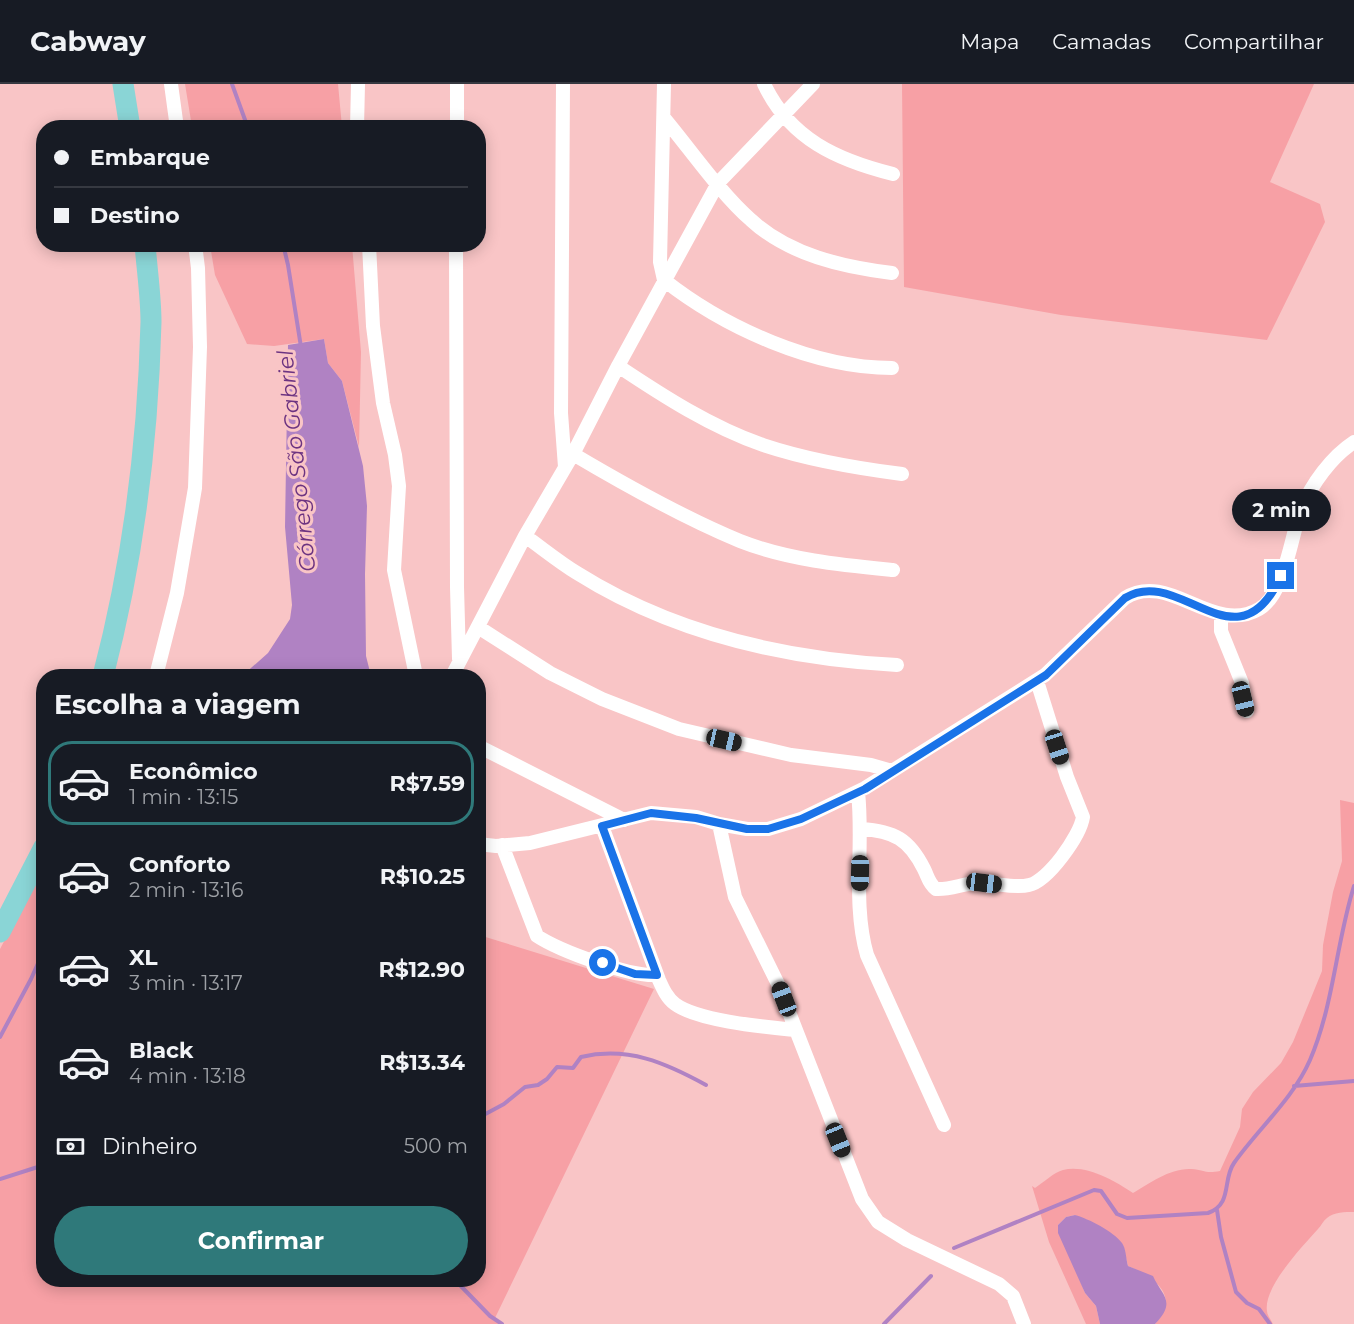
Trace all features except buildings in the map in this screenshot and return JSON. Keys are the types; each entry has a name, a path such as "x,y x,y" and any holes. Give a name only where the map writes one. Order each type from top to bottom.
{"main road":[{"path":"123,84 129,120"},
{"path":"105,669 129,560 145,418 151,320 146,252"},
{"path":"0,932 36,862"}],"street":[{"path":"171,84 176,120"},
{"path":"357,120 358,84"},
{"path":"457,84 457,120"},
{"path":"563,84 561,413 565,467"},
{"path":"664,84 660,262 664,280 683,295 719,316 780,344 833,363 866,368 892,368"},
{"path":"764,84 797,131 826,151 856,165 893,174"},
{"path":"455,669 525,536 573,454 664,280 718,183 813,84"},
{"path":"664,118 751,221 779,240 818,258 865,270 892,273"},
{"path":"158,669 177,594 195,488 200,346 196,252"},
{"path":"369,252 373,326 383,403 395,455 399,486 394,570 415,669"},
{"path":"456,252 459,661"},
{"path":"618,366 662,395 713,423 761,444 813,460 902,474"},
{"path":"486,844 530,843 651,813 747,829 768,829 801,819 858,792 1036,681 1063,659 1125,598 1133,593 1152,591 1171,595 1221,615 1245,616 1262,608 1273,593 1281,576 1301,510 1314,484 1342,450 1354,442"},
{"path":"573,454 632,489 741,541 834,564 893,570"},
{"path":"525,536 577,573 623,598 676,622 731,641 784,653 838,662 897,666"},
{"path":"1221,615 1221,631 1242,683 1246,711"},
{"path":"478,627 550,673 591,694 679,729 792,755 871,765 892,771"},
{"path":"861,829 879,830 896,835 907,844 919,860 930,883 936,889 950,889 975,883 1021,886 1038,882 1070,845 1082,824 1083,817 1067,777 1036,681"},
{"path":"486,750 624,820"},
{"path":"858,792 861,829 859,925 867,956 944,1125"},
{"path":"719,824 735,897 778,984 862,1199 878,1222 943,1260 999,1284 1013,1296 1023,1324"},
{"path":"602,826 657,975 671,1001 694,1013 764,1027 795,1029"},
{"path":"502,845 537,936 553,945 635,974 657,975"}],"shaded area":[{"path":"185,84 338,84 341,120 191,120"},
{"path":"902,84 1314,84 1270,182 1320,204 1325,222 1267,340 1061,315 904,287"},
{"path":"211,252 353,252 361,352 359,447 342,381 328,363 324,339 274,346 247,344 215,275"},
{"path":"1340,800 1354,803 1354,1212 1336,1213 1327,1218 1285,1267 1267,1301 1267,1313 1273,1324 1155,1324 1163,1314 1166,1304 1161,1288 1147,1276 1128,1266 1123,1245 1075,1215 1066,1217 1058,1225 1085,1293 1096,1306 1100,1324 1086,1324 1049,1242 1032,1186 1035,1188 1060,1171 1081,1169 1109,1179 1133,1193 1175,1171 1191,1169 1208,1172 1220,1171 1240,1127 1242,1109 1253,1092 1281,1063 1293,1042 1322,971 1323,945 1333,892 1342,861"},
{"path":"36,881 36,1287 486,1287 486,937 654,989 495,1318 503,1324 0,1324 0,949"}],"water":[{"path":"324,339 328,363 342,381 363,466 367,506 366,656 369,669 250,669 268,653 290,619 292,605 285,527 288,345"},
{"path":"1075,1215 1094,1222 1113,1234 1123,1245 1128,1266 1153,1276 1166,1299 1165,1310 1155,1324 1100,1324 1096,1306 1085,1293 1058,1233 1058,1225 1066,1217"}],"waterway":[{"name":"Córrego São Gabriel","path":"232,84 245,120"},
{"name":"Córrego São Gabriel","path":"285,252 301,347"},
{"path":"954,1248 1094,1190 1101,1191 1117,1214 1127,1218 1208,1213 1216,1209 1224,1198 1228,1177 1234,1163 1285,1101 1310,1060 1330,995 1354,886"},
{"name":"Córrego São Gabriel","path":"0,1037 36,968"},
{"path":"486,1114 504,1104 525,1087 538,1085 547,1079 557,1067 573,1068 581,1057 598,1054 631,1055 646,1059 676,1070 706,1085"},
{"path":"1294,1086 1354,1081"},
{"path":"0,1179 36,1168"},
{"path":"1217,1210 1221,1237 1236,1292 1247,1303 1259,1309 1270,1324"},
{"path":"884,1324 931,1276"},
{"path":"462,1287 490,1316 502,1324"}],"route":[{"path":"603,963 635,974 657,975 602,826 651,813 696,818 747,829 768,829 801,819 865,789 1046,675 1125,598 1133,593 1142,590 1152,591 1171,595 1215,614 1245,616 1262,608 1273,593 1281,576"}]}
